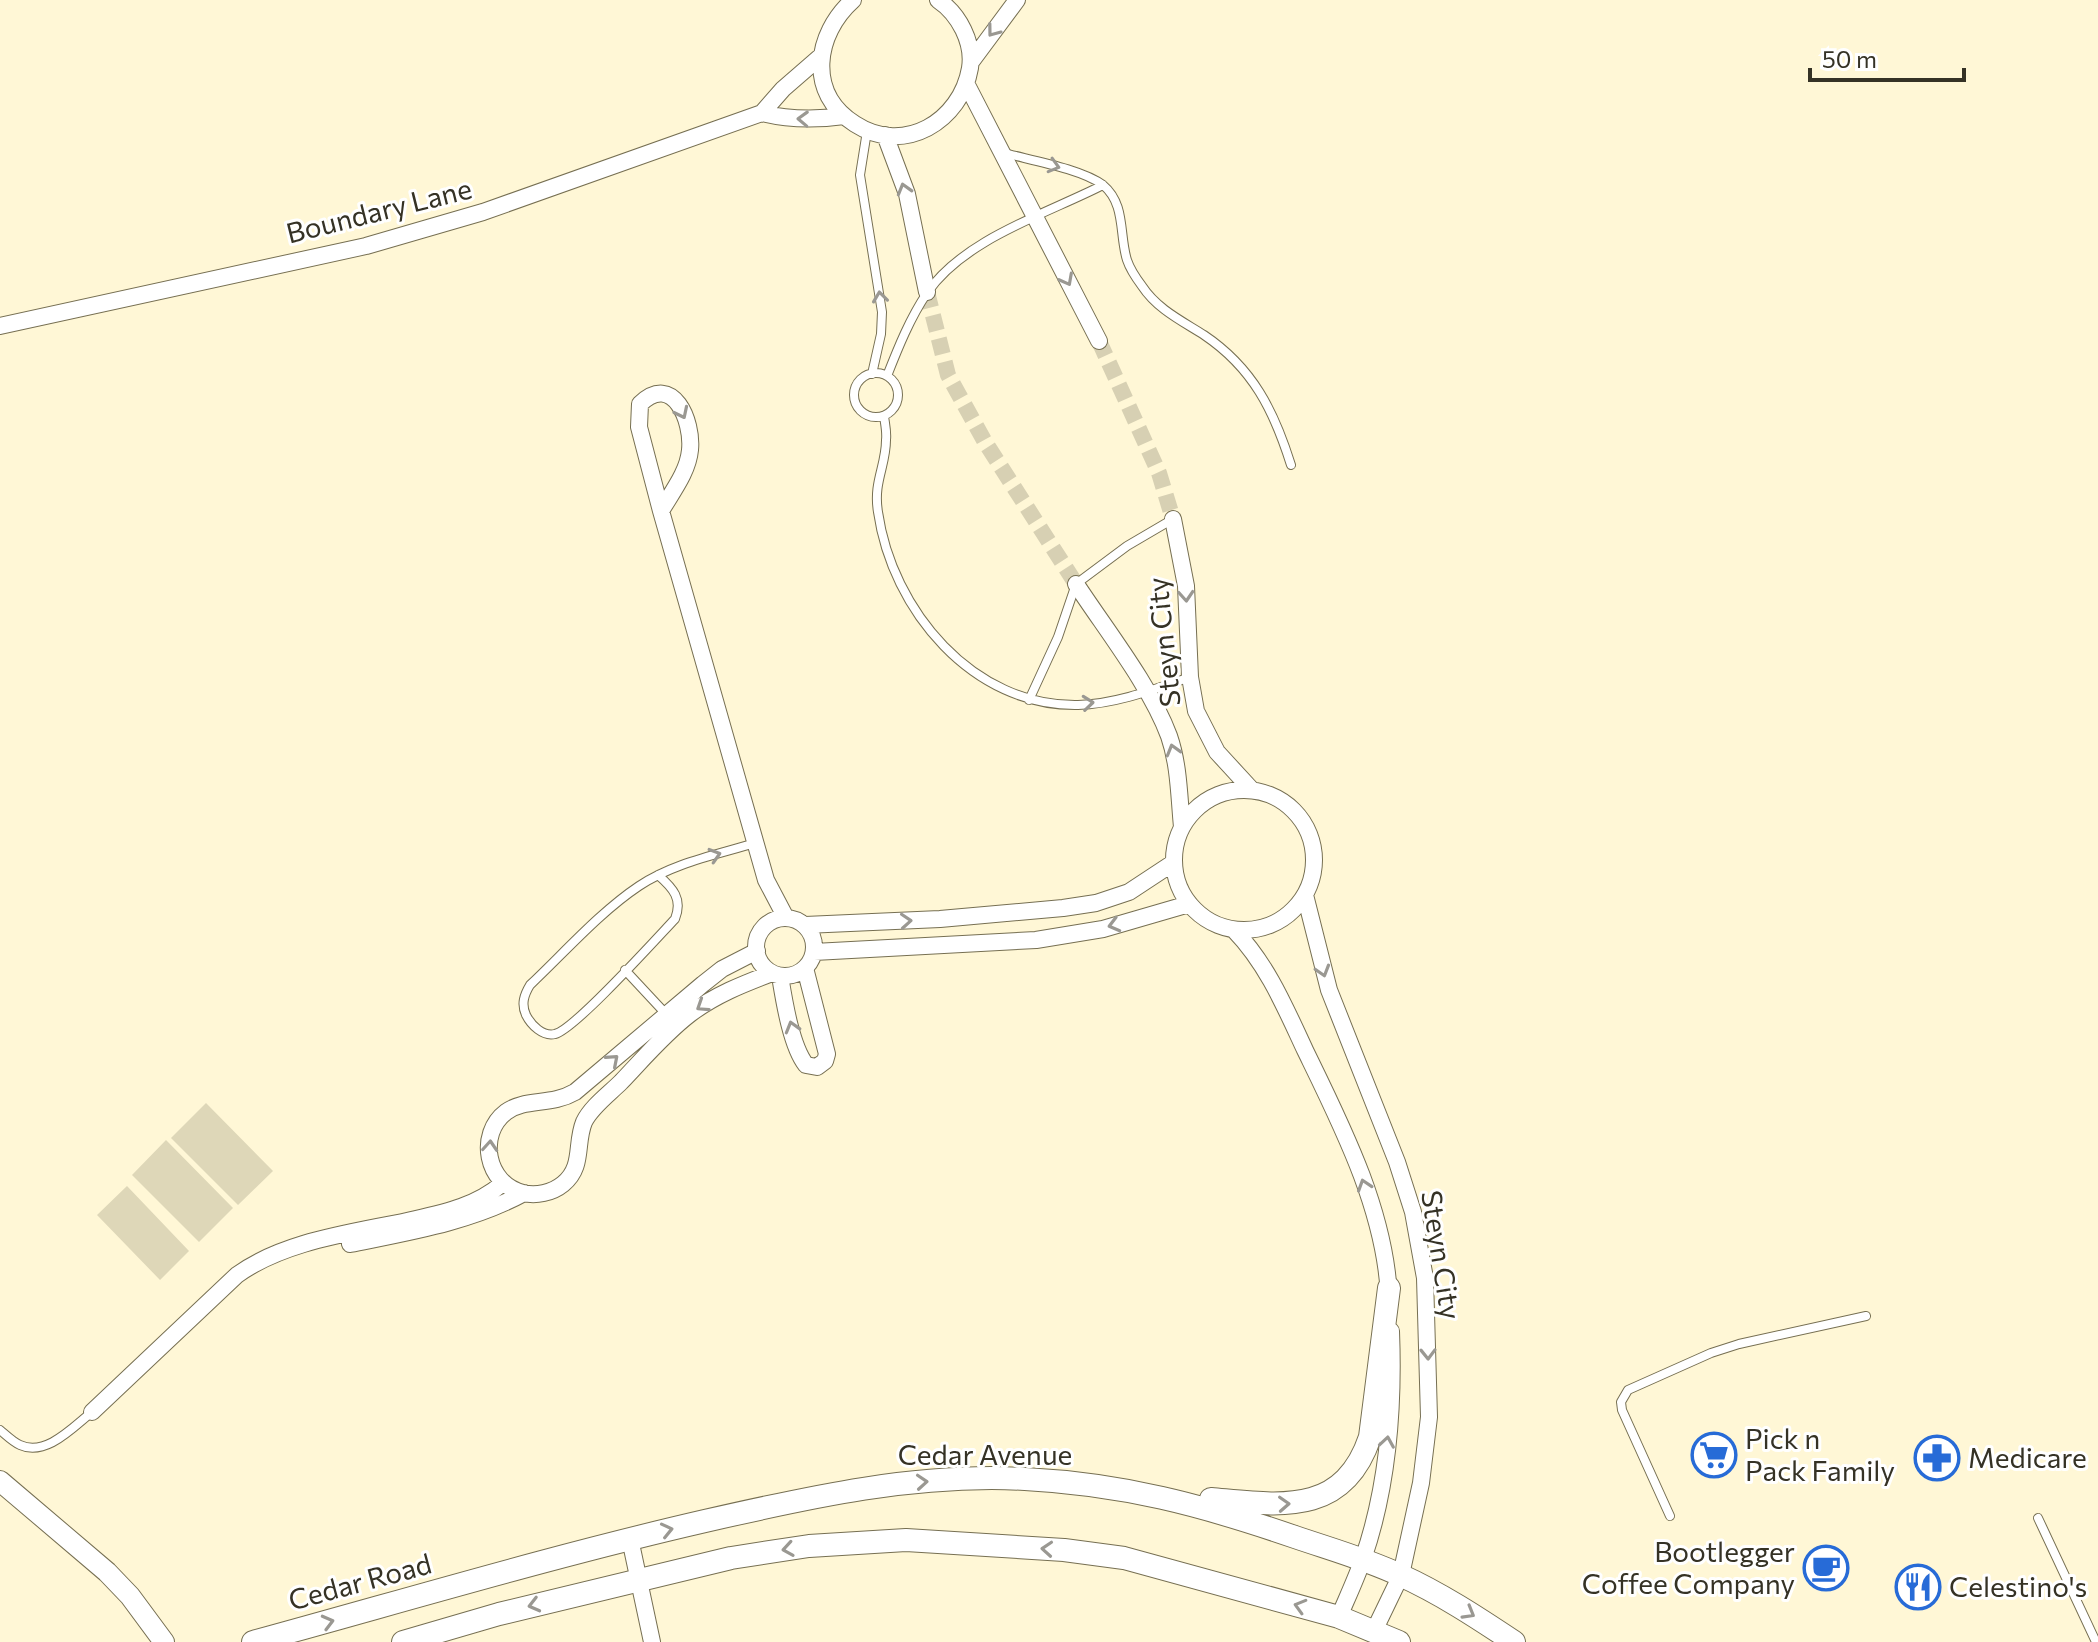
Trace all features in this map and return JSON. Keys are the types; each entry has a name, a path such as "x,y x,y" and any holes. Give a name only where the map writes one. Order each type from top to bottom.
{"main road":[{"path":"1150,1493 1277,1505 1315,1499 1340,1486 1363,1457 1370,1437 1389,1288"},
{"name":"Cedar Avenue","path":"484,1579 630,1539 815,1496 886,1485 1023,1478 1150,1493 1218,1510 1401,1575 1480,1619 1514,1642"},
{"path":"403,1642 499,1614 731,1558 809,1546 906,1540 1064,1550 1124,1558 1339,1617 1399,1642"},
{"name":"Cedar Road","path":"253,1642 484,1579"}],"street":[{"path":"853,0 838,14 827,33 821,56 826,88 844,116 867,131 885,135 911,134 935,125 955,108 967,85 971,62 968,40 958,19 938,0"},
{"path":"971,62 1017,0"},
{"name":"Boundary Lane","path":"0,326 366,246 483,212 762,113 783,89 821,56"},
{"path":"967,85 1099,341"},
{"name":"Boundary Lane","path":"762,113 786,119 814,120 844,116"},
{"path":"885,135 907,194 927,292"},
{"path":"661,511 684,470 690,449 686,418 678,402 663,393 656,393 640,404 639,427 661,511 766,880 769,923"},
{"name":"Steyn City","path":"1173,519 1186,586 1190,677 1196,711 1205,734 1217,752 1251,789"},
{"name":"Steyn City","path":"1076,584 1146,692 1168,735 1177,766 1182,827"},
{"path":"1234,789 1251,789 1274,795 1294,808 1308,827 1315,850 1314,873 1305,895 1292,912 1275,923 1255,929 1234,930 1217,925 1189,904 1178,885 1173,863 1175,844 1182,827 1191,813 1218,794 1234,789"},
{"path":"805,968 827,1054 825,1061 817,1067 806,1065 800,1056 776,974 759,960 758,936 769,923 786,918 805,925 940,919 1063,908 1096,903 1129,892 1173,863"},
{"path":"766,880 786,918"},
{"name":"Steyn City","path":"1305,895 1329,990 1397,1162 1413,1212 1425,1278 1429,1417 1419,1495 1401,1575 1374,1631"},
{"path":"814,952 1036,940 1103,929 1189,904"},
{"path":"757,951 722,969 575,1092 549,1102 520,1104 497,1120 488,1146 489,1160 503,1183 524,1193 538,1194 563,1184 573,1173 578,1160 585,1121 678,1025 719,996 776,974 798,974 805,968 814,952 814,942 805,925"},
{"name":"Steyn City","path":"1234,930 1259,959 1273,984 1328,1098 1380,1235 1389,1288 1393,1371 1390,1425 1374,1519 1363,1560 1339,1617"},
{"path":"92,1412 237,1275 267,1257 311,1241 461,1208 490,1195 503,1183"},
{"path":"293,1250 314,1252 417,1230 489,1210 524,1193"},
{"path":"0,1481 107,1572 130,1596 164,1642"},
{"path":"630,1539 652,1642"}],"lane":[{"path":"867,131 860,175 882,312 881,334 872,374"},
{"path":"1004,153 1076,173 1103,185 1119,209 1127,261 1145,292 1161,308 1230,356 1247,373 1278,425 1291,465"},
{"path":"887,376 927,292 958,261 987,241 1103,185"},
{"path":"872,374 893,380 898,394 895,408 884,416 864,413 855,402 859,382 872,374"},
{"path":"884,416 887,439 876,483 877,511 888,554 920,620 944,649 972,670 1029,700 1096,704 1190,677"},
{"path":"1029,700 1058,637 1076,584 1117,553 1173,519"},
{"path":"658,875 671,886 679,901 675,919 576,1021 556,1034 537,1029 526,1014 524,995 530,985 620,902 658,875 756,843"},
{"path":"625,970 666,1014"},
{"path":"1670,1516 1622,1410 1623,1396 1628,1390 1711,1353 1739,1344 1866,1316"},
{"path":"0,1430 22,1446 42,1447 60,1438 92,1412"},
{"path":"2038,1518 2096,1642"}],"shaded area":[{"path":"206,1103 273,1171 238,1205 171,1138"},
{"path":"166,1140 233,1208 199,1242 132,1175"},
{"path":"127,1186 189,1251 160,1280 97,1215"}],"tunnel":[{"path":"927,292 948,375 985,442 1076,584"},
{"path":"1099,341 1159,473 1173,519"}],"place":[{"name":"Pick n Pack Family","path":"1714,1455"},
{"name":"Medicare","path":"1937,1458"},
{"name":"Bootlegger Coffee Company","path":"1826,1568"},
{"name":"Celestino's","path":"1918,1587"}]}
